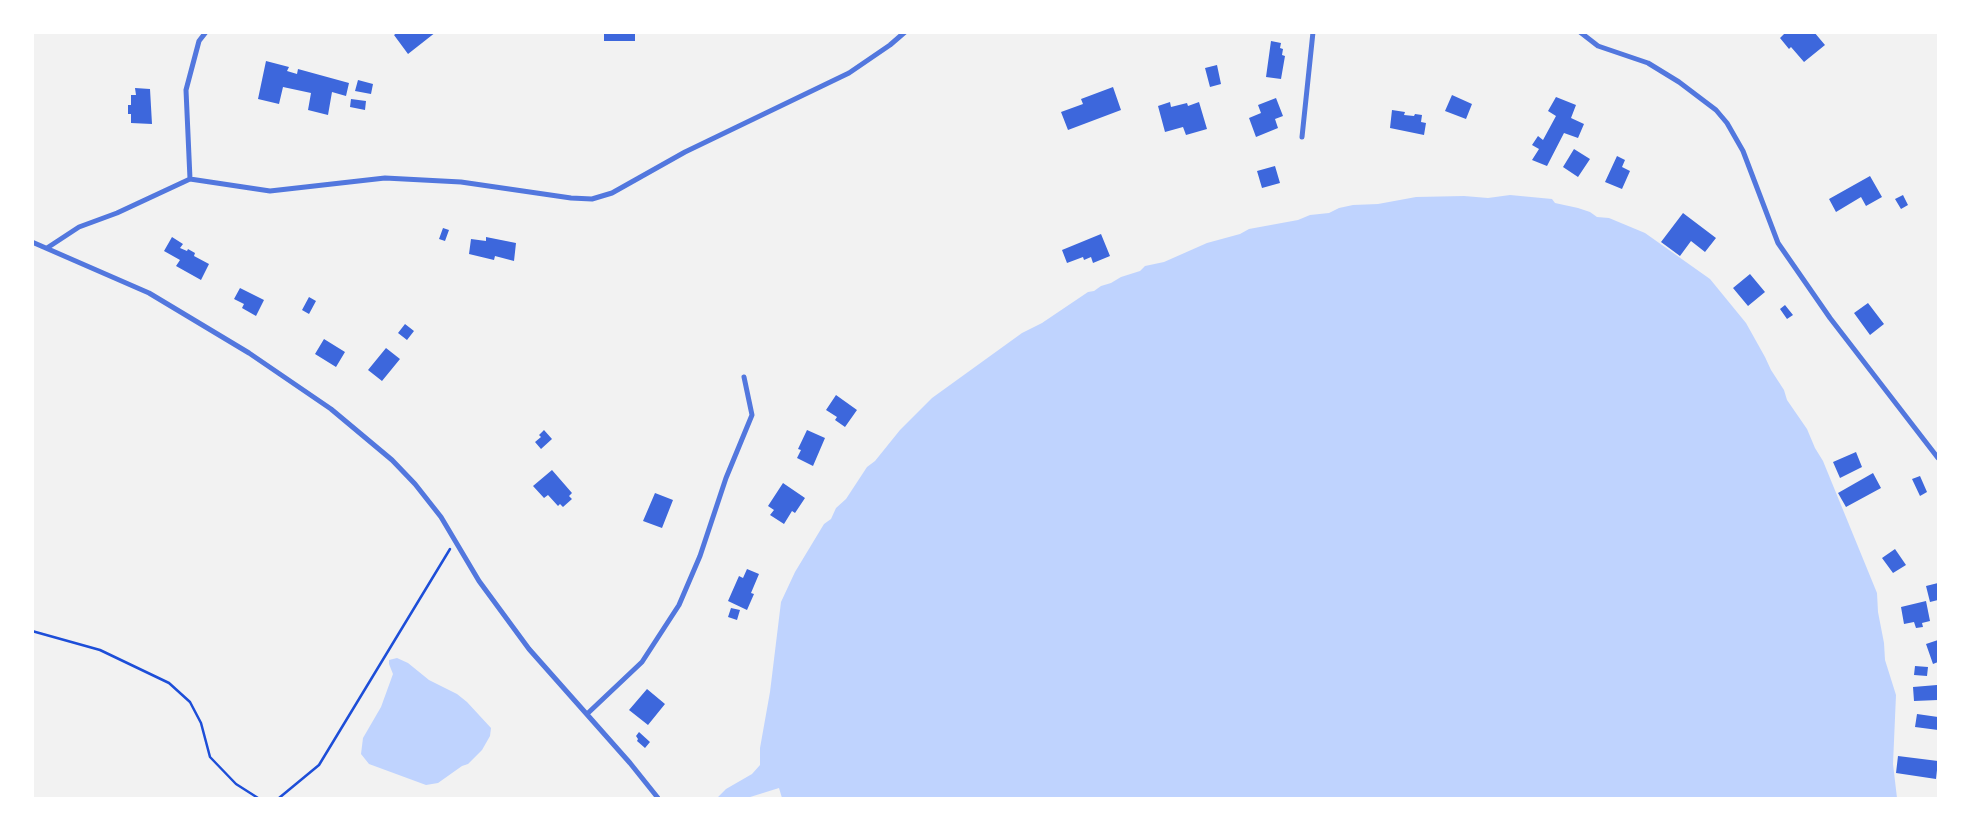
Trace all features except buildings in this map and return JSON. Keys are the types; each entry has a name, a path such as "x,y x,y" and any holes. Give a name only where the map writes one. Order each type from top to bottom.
{"street":[{"path":"190,179 186,90 199,41 206,32"},
{"path":"47,248 79,227 116,213 190,179 270,191 385,178 461,182 571,198 592,198 612,193 685,152 849,73 890,45 905,32"},
{"path":"1302,137 1313,32"},
{"path":"1580,32 1598,46 1648,63 1679,82 1716,110 1728,124 1743,151 1778,243 1830,318 1938,458"},
{"path":"32,242 149,293 250,353 331,409 392,460 441,517 479,581 529,649 630,763 658,798"},
{"path":"587,714 642,662 679,605 700,556 726,478 752,415 744,377"}],"path":[{"path":"279,798 319,766 455,541"},
{"path":"32,631 100,650 169,683 190,702 201,724 210,757 236,784 258,798"}],"water":[{"path":"1510,195 1552,199 1555,203 1590,212 1597,217 1609,218 1645,233 1710,279 1746,323 1784,390 1787,400 1807,429 1823,461 1877,593 1885,660 1896,695 1893,764 1897,798 782,798 779,788 747,798 717,798 726,789 752,774 760,765 760,748 770,692 781,602 795,572 824,524 831,519 836,508 846,499 867,467 875,461 900,430 932,398 1022,333 1042,323 1088,292 1094,291 1121,277 1140,271 1145,266 1164,262 1207,243 1240,234 1249,229 1298,220 1310,215 1329,213 1339,208 1353,205 1378,204 1416,197 1464,196 1488,198"},
{"path":"397,658 408,663 429,680 457,694 491,728 490,736 482,750 468,764 462,766 438,783 426,785 369,764 361,754 363,738 381,707 393,674 389,660"}]}
